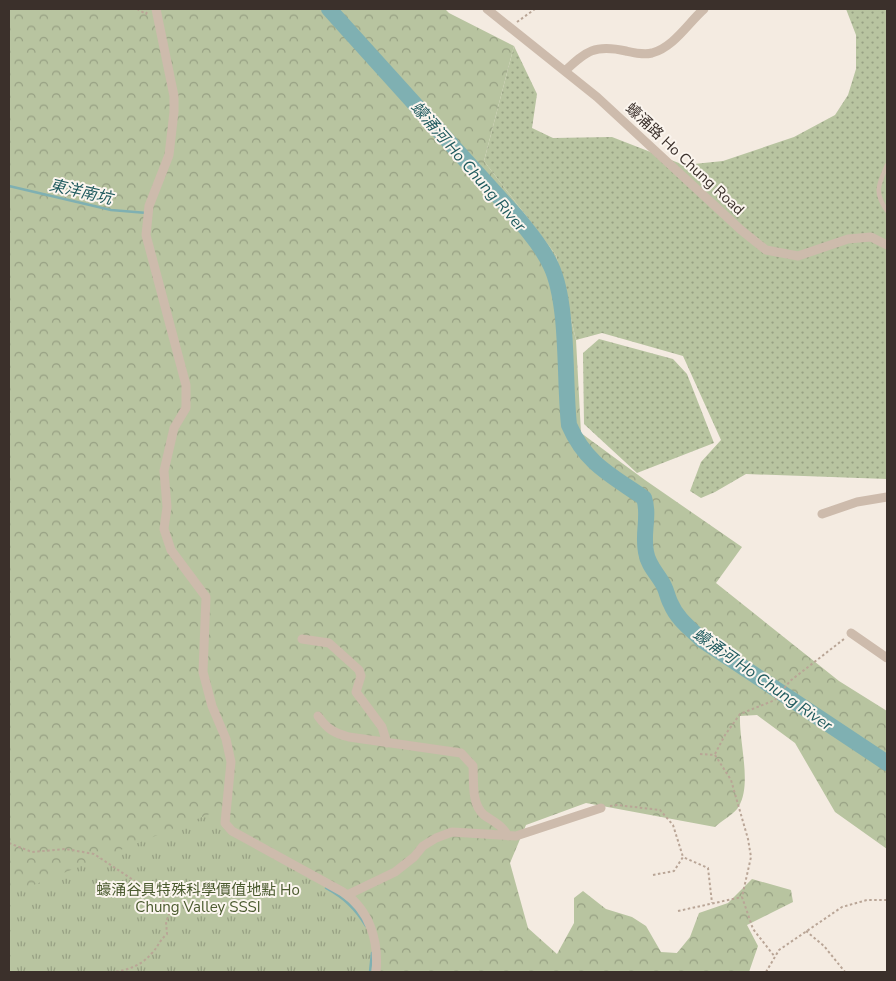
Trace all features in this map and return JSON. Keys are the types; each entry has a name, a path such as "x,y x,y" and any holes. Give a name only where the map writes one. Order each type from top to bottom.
{"street":[{"path":"156,9 174,96 174,112 169,155 149,206 146,235 186,385 186,408 174,428 164,472 166,507 164,529 171,550 206,597 203,672 212,706 226,739 231,762 225,823 232,831 347,895 363,912 371,928 378,955 376,972"},
{"name":"蠔涌路 Ho Chung Road","path":"487,9 564,71 766,250 798,256 848,239 871,237 887,245"},
{"path":"564,71 584,53 593,49 605,48 641,54 652,53 668,46 704,9"},
{"path":"822,514 857,502 887,497"},
{"path":"851,633 887,658"},
{"path":"302,639 329,643 359,670 362,676 356,692 382,727 386,743"},
{"path":"318,716 326,727 333,732 386,743 461,753 473,766 475,796 479,809 504,829 508,836"},
{"path":"347,895 395,872 414,857 423,846 436,838 452,832 516,836 601,808"}],"lane":[{"path":"887,165 878,184 878,198 887,211"}],"path":[{"path":"511,27 536,9"},
{"path":"715,755 725,735 740,714 775,700 790,681 851,633"},
{"path":"700,754 715,755"},
{"path":"715,755 731,780 748,839 751,857 742,897 753,929 775,957"},
{"path":"601,808 617,805 660,810 673,825 684,857 708,868 712,904"},
{"path":"9,843 32,852 66,849 94,854 162,899 170,912 166,922 166,934 158,942 154,952 132,969 113,972"},
{"path":"652,875 674,871 684,857"},
{"path":"678,911 742,897"},
{"path":"766,972 779,950 842,907 867,900 887,900"},
{"path":"806,931 824,946 845,972"}],"green space":[{"path":"9,9 445,9 449,13 514,46 484,161 556,255 576,340 581,433 742,547 716,583 839,681 887,711 887,849 835,812 795,743 757,715 740,716 745,775 743,797 737,809 715,827 586,803 526,825 510,863 528,928 557,954 574,923 574,898 583,891 606,909 632,917 646,926 661,952 677,953 690,937 699,913 728,903 752,879 791,890 793,902 747,925 758,946 749,972 9,972"},
{"path":"846,9 887,9 887,479 746,474 701,498 690,491 701,462 721,440 683,356 602,333 576,340 556,255 484,161 514,46 537,94 532,128 553,138 612,137 684,165 723,161 794,137 835,115 848,95 856,69 856,35"},
{"path":"599,339 673,359 687,374 714,443 637,473 584,424 583,353"},
{"name":"蠔涌谷具特殊科學價值地點 Ho Chung Valley SSSI","path":"217,811 221,821 342,894 352,903 364,920 371,938 374,972 9,972 9,895"}],"waterway":[{"name":"蠔涌河 Ho Chung River","path":"329,9 516,216 547,259 557,282 561,301 569,425 583,450 600,468 644,498 646,504 645,545 647,557 664,586 677,614 702,640 887,763"},
{"name":"東洋南坑","path":"9,186 111,210 147,213"},
{"path":"326,888 349,904 366,926"},
{"path":"370,972 372,953"}]}
